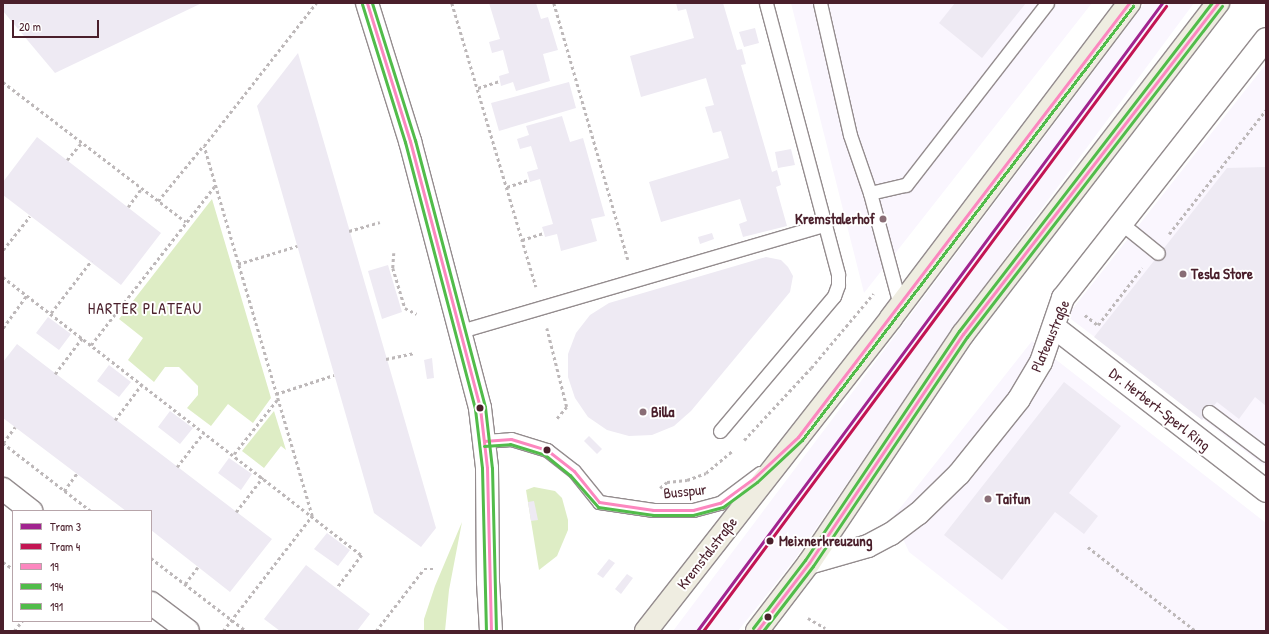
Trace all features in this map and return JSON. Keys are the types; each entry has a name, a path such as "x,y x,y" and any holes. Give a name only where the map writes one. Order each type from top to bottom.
{"main road":[{"name":"Kremstalstraße","path":"646,631 900,305 1129,3"},
{"path":"757,631 809,563 963,334 1218,3"}],"street":[{"path":"368,3 410,141 480,408 484,440 491,631"},
{"name":"Plateaustraße","path":"809,563 868,546 891,534 923,509 959,474 1019,399 1041,362 1064,298 1266,39"},
{"name":"Dr. Herbert-Sperl Ring","path":"1054,327 1266,491"},
{"path":"3,489 31,510"},
{"path":"152,604 188,631"}],"lane":[{"path":"720,431 834,296 838,274 826,224 766,3"},
{"path":"820,3 850,135 870,193 900,305"},
{"path":"870,193 906,184 1047,3"},
{"path":"461,331 826,224"},
{"path":"1122,224 1158,252"},
{"path":"1209,412 1266,455"},
{"name":"Busspur","path":"484,440 511,439 547,450 574,471 599,502 653,510 693,510 720,503 754,478 798,437"}],"path":[{"path":"158,201 204,146 316,3"},
{"path":"452,3 542,307 567,407 556,420"},
{"path":"554,3 633,280"},
{"path":"478,88 500,81"},
{"path":"3,82 186,222"},
{"path":"67,160 82,142"},
{"path":"204,146 312,516"},
{"path":"507,187 529,180"},
{"path":"91,345 215,186"},
{"path":"128,207 142,188"},
{"path":"3,250 30,216"},
{"path":"349,231 380,222"},
{"path":"522,240 544,233"},
{"path":"238,264 297,246"},
{"path":"394,252 393,268 405,308 417,314"},
{"path":"51,313 91,261"},
{"path":"3,277 234,454 362,555 337,588"},
{"path":"3,328 27,295"},
{"path":"55,374 82,338"},
{"path":"386,359 414,353"},
{"path":"276,394 334,375"},
{"path":"115,420 142,384"},
{"path":"234,454 278,399"},
{"path":"15,427 3,443 90,510"},
{"path":"177,467 204,432"},
{"path":"64,491 77,473"},
{"path":"236,512 263,477"},
{"path":"223,631 312,516"},
{"path":"1088,547 1196,631"},
{"path":"152,559 246,631"},
{"path":"3,562 12,568"},
{"path":"185,584 198,567"},
{"path":"376,631 424,569 432,569"},
{"path":"808,618 825,628"},
{"path":"14,631 21,622"}],"shaded area":[{"name":"Kremstalerhof","path":"791,3 1092,3 864,293"},
{"path":"1145,3 1194,3 954,327 795,559 738,631 673,631"},
{"name":"Tesla Store","path":"1266,64 1266,467 1067,316"},
{"path":"1032,341 1266,523 1266,631 1010,631 909,552 893,517"}],"green space":[{"path":"212,199 271,398 253,423 228,404 211,426 187,408 198,395 198,386 179,367 165,367 154,382 128,360 143,338 119,319"},
{"path":"274,411 286,450 281,446 264,468 242,451"},
{"path":"534,487 555,491 562,498 568,520 568,530 557,556 539,570 526,490"},
{"path":"462,522 449,590 445,631 424,631 424,619 435,586"}],"building":[{"path":"3,3 202,3 55,73 3,11"},
{"path":"489,3 536,3 541,19 548,17 558,50 543,54 550,81 516,91 513,82 501,86 499,76 509,73 503,50 492,53 489,42 500,39"},
{"path":"676,3 723,3 737,50 742,49 746,64 741,65 772,172 777,170 781,185 776,187 787,226 743,237 739,224 747,221 740,199 661,222 649,182 729,158 721,131 713,133 705,107 714,105 706,78 641,97 630,56 694,38 686,9 678,11"},
{"path":"955,3 1026,3 982,58 939,23"},
{"path":"755,28 759,43 744,47 739,32"},
{"path":"298,53 436,528 421,547 374,513 257,106"},
{"path":"569,82 576,108 499,131 491,103"},
{"path":"562,116 570,142 583,138 605,216 591,219 597,241 561,251 557,234 545,237 542,227 553,224 540,179 530,182 527,172 538,169 531,146 520,149 517,139 529,135 526,126"},
{"path":"37,137 161,233 121,285 3,195 3,182"},
{"path":"791,149 795,165 778,168 775,152"},
{"name":"Tesla Store","path":"1266,167 1266,406 1255,397 1239,419 1217,402 1202,420 1094,337 1227,168"},
{"path":"712,233 714,239 700,244 698,237"},
{"path":"766,257 781,260 788,267 793,276 790,292 691,411 674,426 652,435 629,436 607,430 588,417 575,398 568,377 568,354 576,333 590,315 609,303"},
{"path":"388,265 402,312 382,319 368,271"},
{"path":"48,317 71,334 59,350 36,333"},
{"path":"17,344 272,539 230,592 152,531 152,510 125,510 3,418 3,362"},
{"path":"432,358 434,378 427,379 424,360"},
{"path":"109,365 131,382 119,397 97,381"},
{"path":"1064,382 1121,426 1069,493 1098,516 1084,534 1055,512 1002,580 944,535"},
{"path":"170,411 193,428 180,444 158,427"},
{"path":"589,436 602,449 597,454 584,441"},
{"path":"229,458 252,474 241,490 218,473"},
{"path":"534,501 538,520 531,521 528,502"},
{"path":"327,533 350,550 338,566 314,549"},
{"path":"609,559 615,563 603,578 597,574"},
{"path":"306,565 370,614 357,631 280,631 264,619"},
{"path":"627,574 633,578 621,594 615,589"}],"tram line":[{"name":"3","path":"697,631 1162,3"},
{"name":"4","path":"703,631 1166,6"}],"transit line":[{"name":"19","path":"367,3 410,141 480,408 487,468 491,631"},
{"name":"191","path":"372,3 415,140 485,407 492,468 496,631"},
{"name":"19","path":"484,441 511,439 547,450 574,471 599,502 653,510 693,510 720,503 754,478 798,437 1129,3"},
{"name":"191","path":"753,628 805,560 959,331 1212,3"},
{"name":"19","path":"757,631 809,563 963,334 1218,3"},
{"name":"194","path":"362,4 405,142 475,409 482,468 486,631"},
{"name":"194","path":"484,446 510,444 545,455 570,475 598,507 653,515 693,515 723,507 757,482 802,440 1133,6"},
{"name":"194","path":"763,631 813,566 967,337 1222,6"}],"place":[{"name":"Kremstalerhof","path":"883,219"},
{"name":"Tesla Store","path":"1183,274"},
{"name":"Billa","path":"643,412"},
{"name":"Taifun","path":"988,499"},
{"name":"Meixnerkreuzung","path":"770,541"}],"district":[{"name":"HARTER PLATEAU","path":"145,308"}]}
